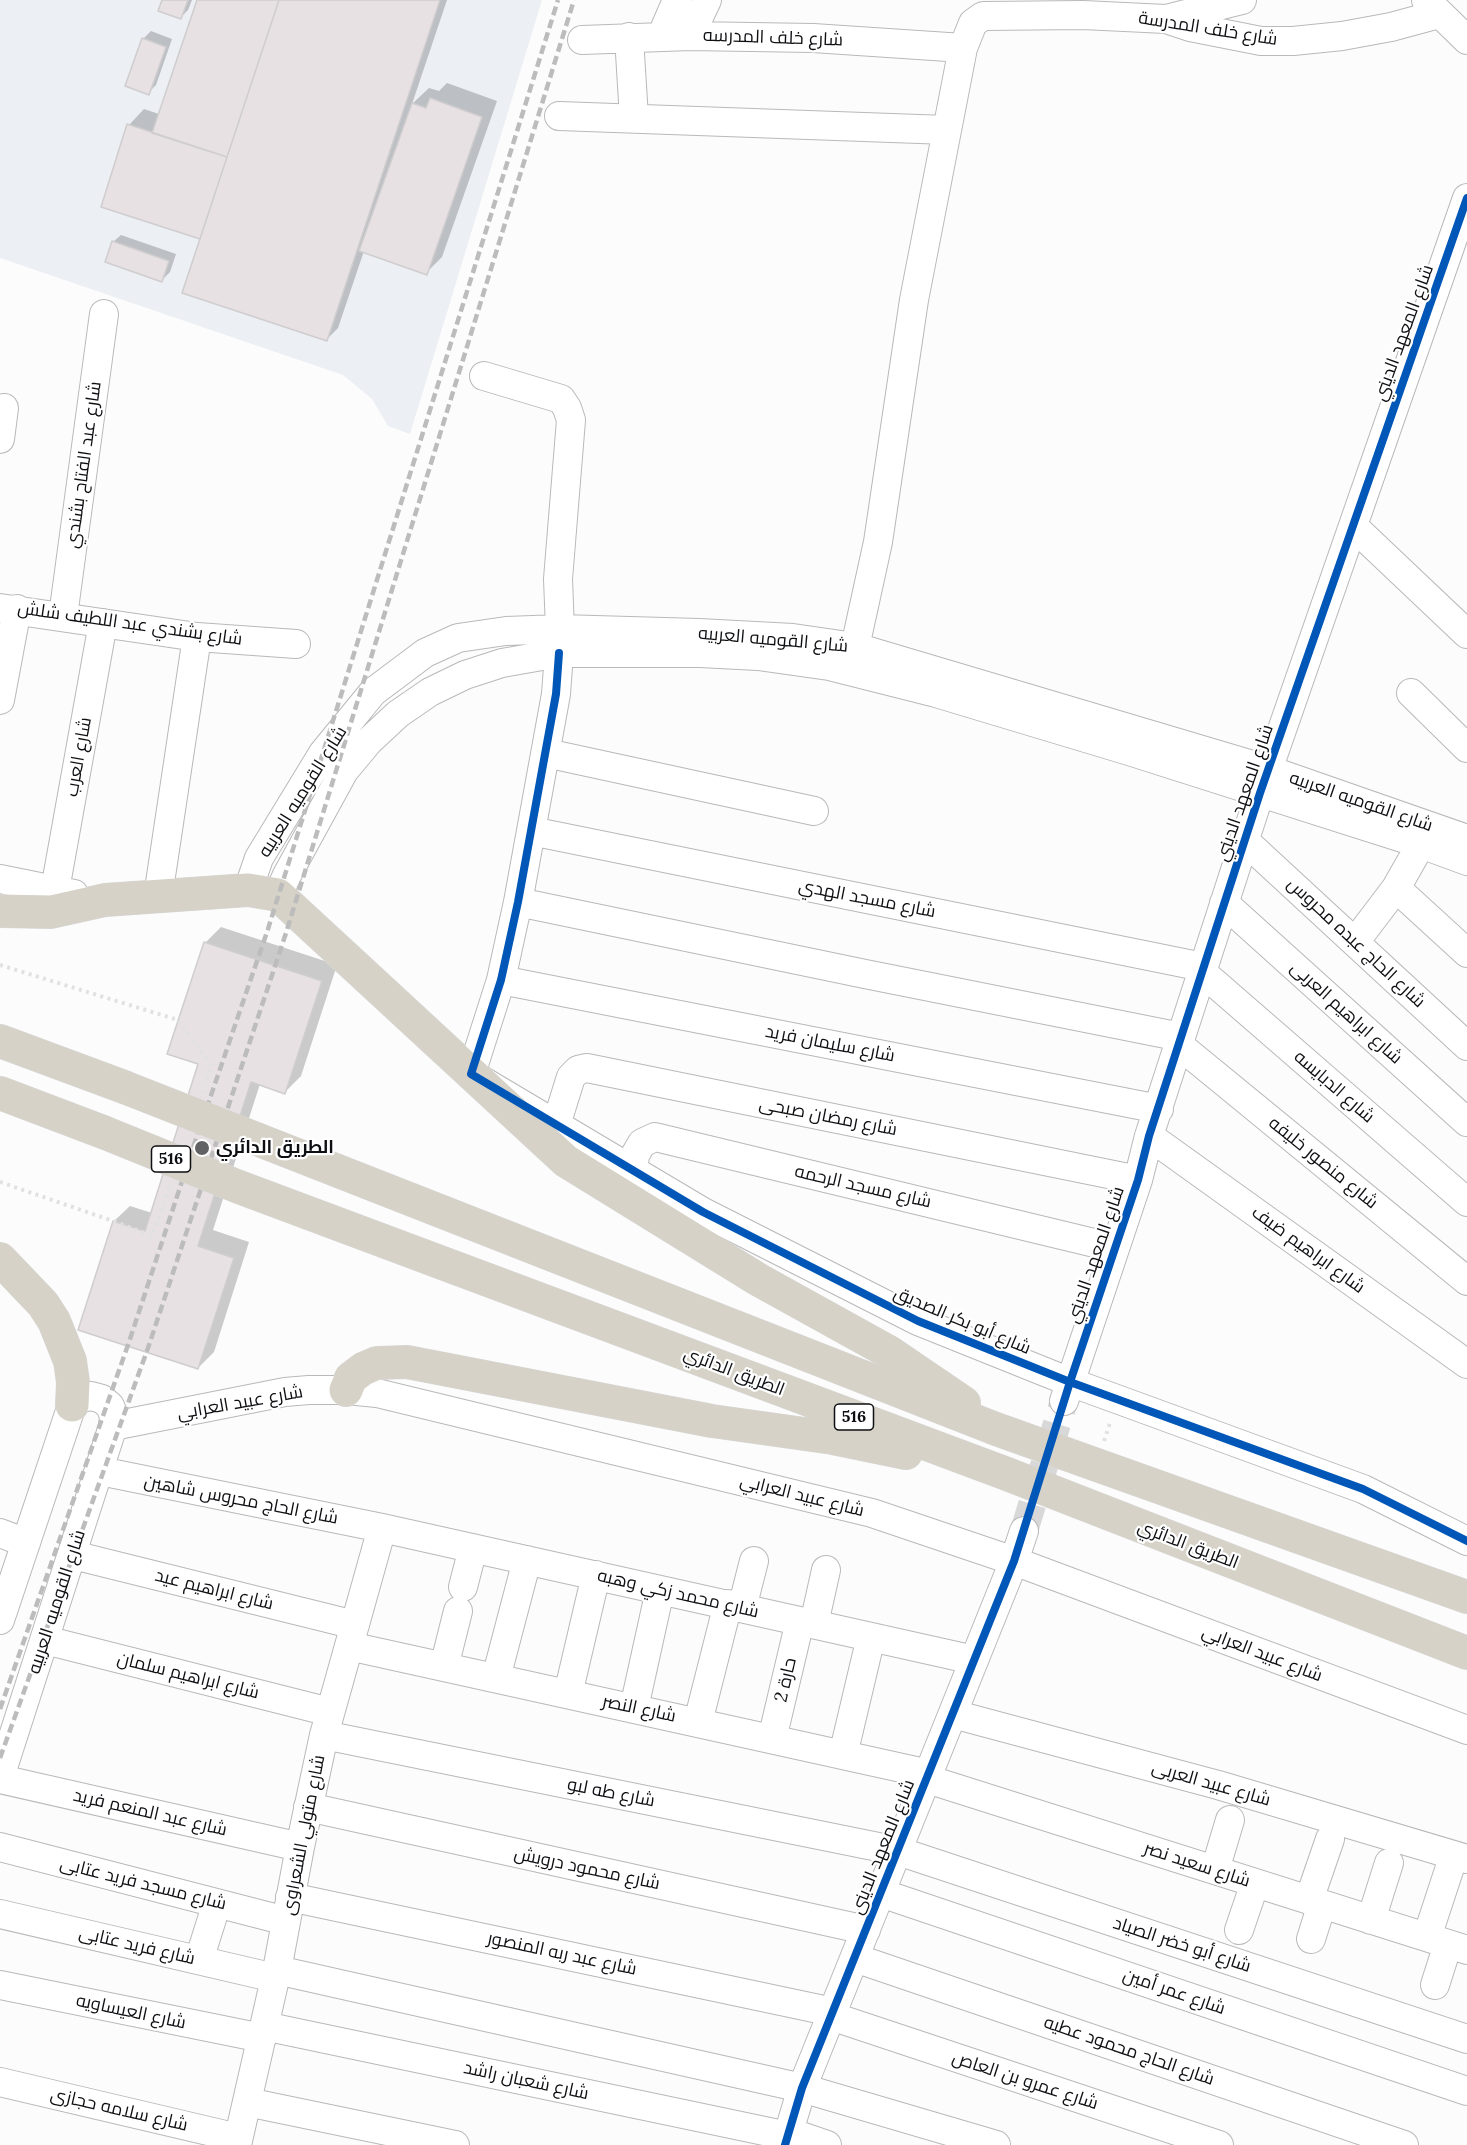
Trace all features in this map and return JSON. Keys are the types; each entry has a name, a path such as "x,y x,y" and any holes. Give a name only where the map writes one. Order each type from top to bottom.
{"highway":[{"path":"0,911 53,901 263,892 471,1074 566,1161 759,1280 889,1352 935,1382 996,1429"},
{"name":"516","path":"0,1041 124,1087 996,1429 1467,1597"},
{"name":"الطريق الدائري","path":"0,1093 239,1187 1007,1474 1467,1653"},
{"path":"0,1259 36,1296 54,1321 69,1361 73,1382 72,1405"},
{"path":"346,1390 351,1378 363,1369 377,1363 407,1362 712,1420 833,1438 1007,1474"}],"street":[{"path":"661,37 677,0"},
{"path":"690,36 707,0"},
{"path":"1166,10 1242,0"},
{"name":"شارع خلف المدرسة","path":"855,647 878,542 914,300 963,48 973,23 983,16 1082,7 1166,10 1190,27 1261,41 1293,41 1362,32 1432,7"},
{"path":"1432,7 1466,36"},
{"name":"شارع خلف المدرسه","path":"582,40 690,36 813,38 963,48"},
{"path":"628,37 634,118"},
{"path":"560,116 947,130"},
{"name":"شارع المعهد الديني","path":"1067,1391 1138,1180 1149,1136 1264,781 1353,526 1461,239 1467,198"},
{"name":"شارع عبد الفتاح بشندي","path":"63,616 104,314"},
{"path":"471,1074 501,980 518,902 556,694 559,641 558,579 571,420 561,399 484,376"},
{"path":"0,439 4,408"},
{"path":"1353,526 1467,634"},
{"path":"0,700 8,608"},
{"name":"شارع بشندي عبد اللطيف شلش","path":"8,608 197,637 296,644"},
{"name":"شارع العرب","path":"53,901 103,623"},
{"name":"شارع القوميه العربيه","path":"263,892 260,858 323,753 373,692 425,653 458,638 507,631 559,641 770,657 829,666 936,693 1129,751 1264,781 1455,845"},
{"name":"شارع القوميه العربيه","path":"263,892 286,875 344,771 369,741 398,714 430,692 465,675 559,641 699,633 793,638 855,647 1455,845"},
{"path":"158,896 197,637"},
{"path":"1411,693 1467,748"},
{"path":"546,753 814,810"},
{"name":"شارع مسجد الهدي","path":"531,831 1202,969"},
{"name":"شارع الحاج عبده محروس","path":"1244,840 1467,1046"},
{"path":"1355,942 1396,888 1455,845"},
{"path":"0,879 53,901"},
{"path":"1396,888 1467,953"},
{"path":"518,902 1180,1041"},
{"name":"شارع ابراهيم العربى","path":"1224,903 1467,1122"},
{"name":"شارع الدبايسه","path":"1202,969 1467,1202"},
{"name":"شارع سليمان فريد","path":"501,980 1159,1109"},
{"name":"شارع منصور خليفه","path":"1180,1041 1467,1281"},
{"name":"شارع رمضان صبحى","path":"556,1125 571,1077 578,1070 587,1068 1138,1180"},
{"name":"شارع أبو بكر الصديق","path":"471,1074 703,1212 918,1322 1067,1391 1363,1489 1467,1541"},
{"name":"شارع ابراهيم ضيف","path":"1149,1136 1467,1364"},
{"name":"شارع مسجد الرحمه","path":"633,1172 634,1155 642,1143 655,1137 1115,1248"},
{"name":"شارع عبيد العرابي","path":"113,1426 285,1392 346,1390 388,1395 872,1513 1014,1561 1467,1730"},
{"path":"0,1620 13,1538 72,1405 81,1398 91,1396 102,1399 110,1406 114,1416 113,1426"},
{"name":"شارع القوميه العربيه","path":"0,1778 113,1426"},
{"name":"شارع الحاج محروس شاهين","path":"100,1471 382,1528"},
{"name":"شارع محمد زكي وهبه","path":"382,1528 974,1660"},
{"name":"شارع متولي الشعراوى","path":"237,2142 276,1974 308,1807 327,1724 382,1528"},
{"path":"1014,1561 1024,1531"},
{"path":"444,1667 473,1548"},
{"name":"شارع ابراهيم عيد","path":"73,1555 352,1636"},
{"path":"496,1678 527,1560"},
{"path":"698,1722 735,1606 754,1561"},
{"name":"شارع المعهد الدينى","path":"787,2138 802,2088 1014,1561"},
{"name":"حارة 2","path":"772,1739 807,1622 826,1570"},
{"path":"568,1694 596,1575"},
{"path":"634,1708 660,1590"},
{"name":"شارع النصر","path":"352,1636 444,1667 698,1722 928,1777"},
{"path":"843,1755 871,1637"},
{"name":"شارع ابراهيم سلمان","path":"45,1640 327,1724"},
{"name":"شارع عبيد العربى","path":"953,1714 1218,1785 1461,1857"},
{"name":"شارع طه لبو","path":"327,1724 898,1851"},
{"name":"شارع سعيد نصر","path":"928,1777 1447,1944"},
{"name":"شارع عبد المنعم فريد","path":"0,1778 300,1847"},
{"name":"شارع محمود درويش","path":"308,1807 866,1930"},
{"path":"1215,1870 1230,1820"},
{"path":"1311,1939 1316,1902 1330,1839"},
{"name":"شارع مسجد فريد عتابى","path":"0,1847 217,1903 288,1909"},
{"name":"شارع أبو خضر الصياد","path":"898,1851 1467,2039"},
{"path":"1435,1985 1447,1944 1461,1857"},
{"path":"1371,1920 1389,1863"},
{"path":"1239,1930 1255,1883"},
{"name":"شارع عمر أمين","path":"881,1893 1467,2091"},
{"path":"199,1960 217,1903"},
{"name":"شارع عبد ربه المنصور","path":"288,1909 832,2014"},
{"name":"شارع فريد عتابى","path":"0,1914 199,1960 276,1974 802,2088 996,2145"},
{"name":"شارع الحاج محمود عطيه","path":"855,1958 1404,2145"},
{"name":"شارع العيساويه","path":"0,1985 263,2032"},
{"name":"شارع عمرو بن العاص","path":"832,2014 1219,2145"},
{"name":"شارع شعبان راشد","path":"263,2032 827,2145"},
{"name":"شارع سلامه حجازى","path":"0,2082 237,2142"},
{"path":"247,2102 455,2145"}],"path":[{"path":"0,965 178,1020"},
{"path":"0,1182 113,1221"},
{"path":"1096,1465 1113,1416"}],"shaded area":[{"path":"0,0 542,0 410,434 388,426 372,399 343,375 0,258"}],"building":[{"path":"162,0 188,0 181,19 158,11"},
{"path":"197,0 279,0 227,157 152,133"},
{"path":"279,0 440,0 327,341 182,293"},
{"path":"142,38 166,47 149,95 125,86"},
{"path":"430,98 482,117 427,275 359,251 412,103 426,108"},
{"path":"127,124 227,157 200,239 101,207"},
{"path":"112,241 169,261 162,282 105,262"},
{"path":"204,942 322,981 285,1094 251,1082 198,1246 234,1258 198,1369 78,1330 113,1221 145,1231 198,1064 167,1054"}],"tunnel":[{"path":"1024,1531 1064,1401"}],"railway":[{"path":"0,1709 129,1342 268,929 558,0"},
{"path":"0,1758 148,1348 286,933 574,0"}],"cycle path":[{"path":"785,2145 802,2088 1014,1561 1070,1382 1138,1180 1149,1136 1260,793 1467,198"},
{"path":"559,653 556,694 518,902 501,980 471,1074 703,1212 918,1321 1070,1382 1363,1489 1467,1541"}],"place":[{"name":"الطريق الدائري","path":"202,1148"}]}
